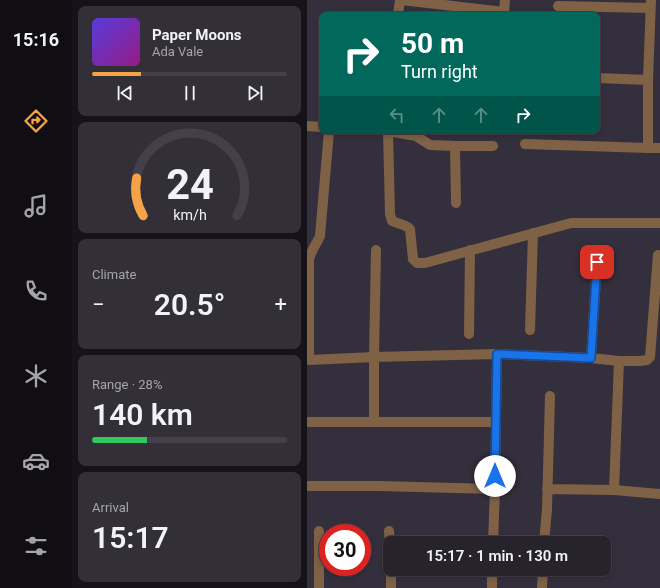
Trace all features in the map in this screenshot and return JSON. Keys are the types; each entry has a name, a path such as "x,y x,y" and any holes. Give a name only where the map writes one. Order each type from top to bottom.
{"street":[{"path":"399,12 401,0 489,12"},
{"path":"504,12 505,0"},
{"path":"558,6 653,8 648,80 647,148"},
{"path":"600,78 648,80"},
{"path":"307,126 319,126"},
{"path":"329,134 320,236 310,253 309,260 308,360 497,354 591,358 619,361 647,360 650,357 658,255"},
{"path":"388,134 390,214 392,221 407,226 410,229 413,259 417,263 425,263 571,223 660,223"},
{"path":"405,134 416,136 430,145 493,146"},
{"path":"525,144 660,148"},
{"path":"455,146 456,203"},
{"path":"530,330 533,233"},
{"path":"374,422 376,250"},
{"path":"469,334 470,250"},
{"path":"591,358 597,262"},
{"path":"493,536 497,354"},
{"path":"614,490 619,361"},
{"path":"545,536 550,396"},
{"path":"307,422 495,422"},
{"path":"307,486 495,489"},
{"path":"547,489 614,490 660,494"},
{"path":"389,532 389,536"},
{"path":"319,576 319,588"},
{"path":"391,576 391,588"},
{"path":"492,576 492,588"},
{"path":"542,588 543,576"}],"route":[{"path":"495,476 497,354 591,358 597,262"}]}
